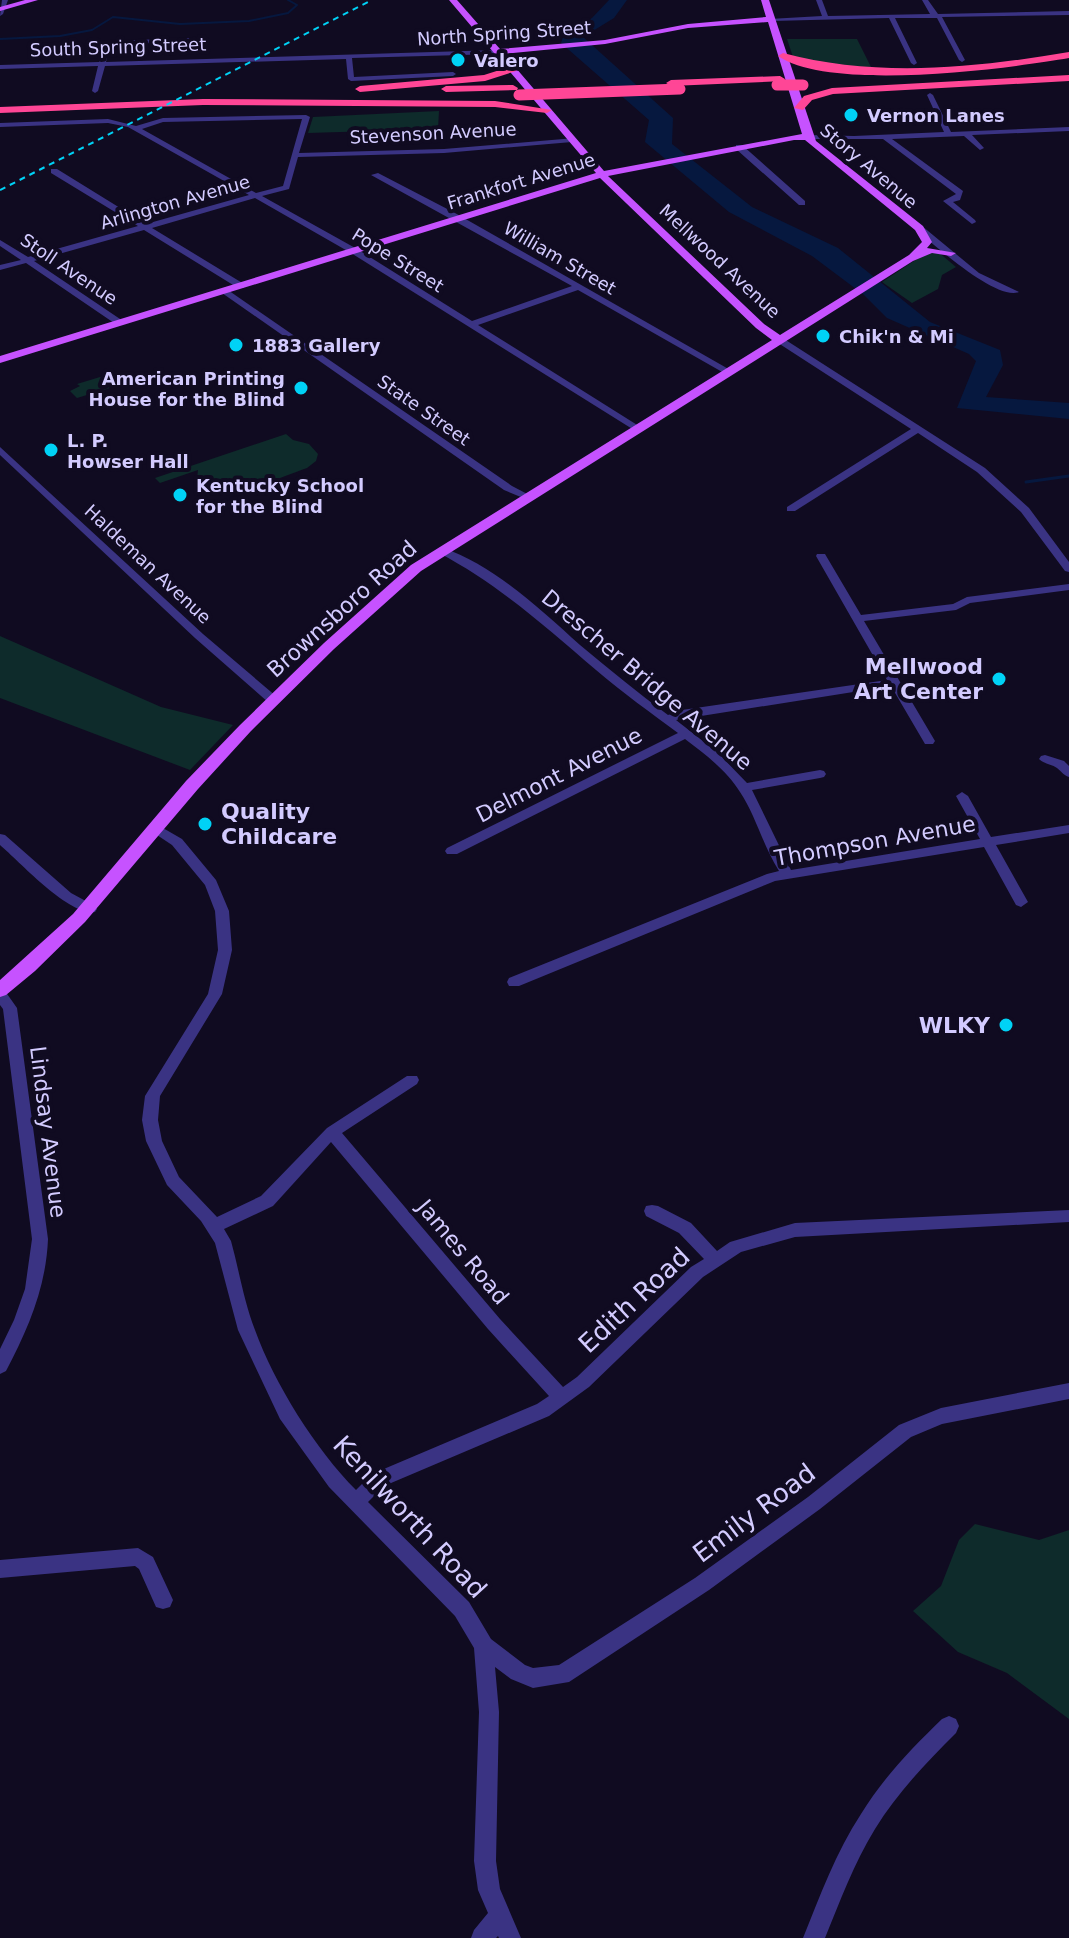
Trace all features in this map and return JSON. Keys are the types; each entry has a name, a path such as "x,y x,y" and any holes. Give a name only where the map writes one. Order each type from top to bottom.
{"highway":[{"path":"783,56 821,67 904,70 1069,59"},
{"path":"801,82 933,74 1069,59"},
{"path":"909,82 1069,59"},
{"path":"0,108 415,86 493,77 512,69"},
{"path":"799,108 814,95 855,90 1069,78"},
{"path":"0,108 779,82 1069,78"},
{"path":"855,90 1069,87"},
{"path":"276,94 516,91"},
{"path":"247,102 495,104 547,110"}],"main road":[{"path":"2,8 34,0"},
{"name":"Mellwood Avenue","path":"453,0 602,174 760,326 778,339"},
{"name":"Story Avenue","path":"765,0 808,137 832,160 919,228"},
{"name":"North Spring Street","path":"498,52 596,43 690,26 772,19"},
{"name":"Frankfort Avenue","path":"0,360 602,174 808,137"},
{"path":"909,259 927,242 919,228"},
{"path":"909,259 931,250 951,253"},
{"name":"Brownsboro Road","path":"0,992 58,943 90,909 156,828 273,700 416,568 909,259"}],"street":[{"path":"819,0 825,17"},
{"path":"925,0 962,60"},
{"path":"873,5 878,16"},
{"path":"772,19 1069,13"},
{"path":"891,16 914,63"},
{"path":"95,91 107,43 192,40"},
{"name":"North Spring Street","path":"237,60 498,52"},
{"path":"349,56 351,79 453,74"},
{"name":"South Spring Street","path":"0,67 237,60"},
{"path":"930,95 948,134"},
{"name":"Arlington Avenue","path":"0,268 288,186 305,116 163,120 136,128"},
{"path":"0,125 108,121 136,128"},
{"name":"Pope Street","path":"136,128 354,251 637,428"},
{"name":"Frankfort Avenue","path":"808,137 1069,129"},
{"path":"966,133 980,148"},
{"path":"885,137 960,193 957,198 947,201 972,222"},
{"name":"Stevenson Avenue","path":"296,155 444,151 572,140"},
{"path":"739,147 802,203"},
{"path":"54,171 241,286"},
{"name":"William Street","path":"375,175 727,371"},
{"name":"Story Avenue","path":"919,228 985,280 1015,292"},
{"name":"Stoll Avenue","path":"0,242 120,323"},
{"path":"471,324 578,287"},
{"name":"State Street","path":"225,291 508,488 528,497"},
{"name":"Mellwood Avenue","path":"778,339 969,460 1025,510 1069,569"},
{"path":"791,509 918,429"},
{"name":"Haldeman Avenue","path":"0,450 199,636 273,700"},
{"name":"Drescher Bridge Avenue","path":"443,551 460,559 553,625 722,764 744,787 787,874"},
{"path":"821,556 860,618 929,741"},
{"path":"860,618 956,607 967,600 1069,587"},
{"name":"Delmont Avenue","path":"665,720 682,714 896,682"},
{"name":"Delmont Avenue","path":"452,851 684,735"},
{"path":"1045,759 1060,764 1069,773"},
{"path":"744,787 820,774"},
{"path":"962,796 1021,902"},
{"name":"Kenilworth Road","path":"156,828 177,842 211,883 225,925 225,958 219,985 156,1087 150,1111 154,1141 173,1181 214,1226 223,1241 246,1330 286,1413 323,1465 462,1609 484,1646 489,1712 485,1861 489,1890 510,1938"},
{"name":"Thompson Avenue","path":"514,982 772,877 1069,829"},
{"path":"0,838 66,896 90,909"},
{"name":"Lindsay Avenue","path":"0,992 10,1008 40,1239 40,1264 34,1294 0,1366"},
{"path":"214,1226 267,1201 332,1132 412,1080"},
{"name":"James Road","path":"332,1132 494,1324 562,1398"},
{"path":"652,1211 685,1228 715,1260"},
{"name":"Edith Road","path":"357,1501 378,1480 543,1410 562,1398 610,1358 697,1272 736,1247 782,1232 1069,1216"},
{"name":"Emily Road","path":"484,1646 518,1672 533,1678 562,1675 702,1584 814,1503 905,1431 941,1416 1069,1391"},
{"path":"0,1569 138,1557 146,1563 163,1600"},
{"path":"814,1938 842,1870 877,1807 900,1776 949,1726"},
{"path":"482,1938 500,1916"}],"green space":[{"path":"787,39 857,39 871,67 820,66 793,57"},
{"path":"439,111 438,129 308,133 313,117"},
{"path":"937,251 956,267 942,275 938,289 912,303 882,282 926,253"},
{"path":"110,374 123,384 77,398 70,391 80,386 77,384"},
{"path":"286,434 293,440 309,444 318,454 316,461 281,478 234,491 207,487 197,479 198,470 160,483 155,478"},
{"path":"0,636 161,707 233,725 190,770 0,698"},
{"path":"975,1524 1039,1540 1069,1530 1069,1719 1007,1673 958,1652 913,1611 941,1586 959,1540"}],"water":[{"path":"609,0 627,0 614,18 583,37 673,118 672,144 752,207 838,248 930,322 1000,350 1003,365 986,397 1069,403 1069,419 957,408 976,361 969,354 887,318 864,295 812,256 729,212 645,142 649,120 561,43 564,34 592,18"}],"waterway":[{"path":"0,39 60,36 92,30 113,17 180,24 249,21 288,13 297,5 288,0"},
{"path":"1026,482 1069,476"}],"railway":[{"path":"0,190 372,0"}],"place":[{"name":"Valero","path":"458,60"},
{"name":"Vernon Lanes","path":"851,115"},
{"name":"Chik'n & Mi","path":"823,336"},
{"name":"1883 Gallery","path":"236,345"},
{"name":"American Printing House for the Blind","path":"301,388"},
{"name":"L. P. Howser Hall","path":"51,450"},
{"name":"Kentucky School for the Blind","path":"180,495"},
{"name":"Mellwood Art Center","path":"999,679"},
{"name":"Quality Childcare","path":"205,824"},
{"name":"WLKY","path":"1006,1025"}]}
